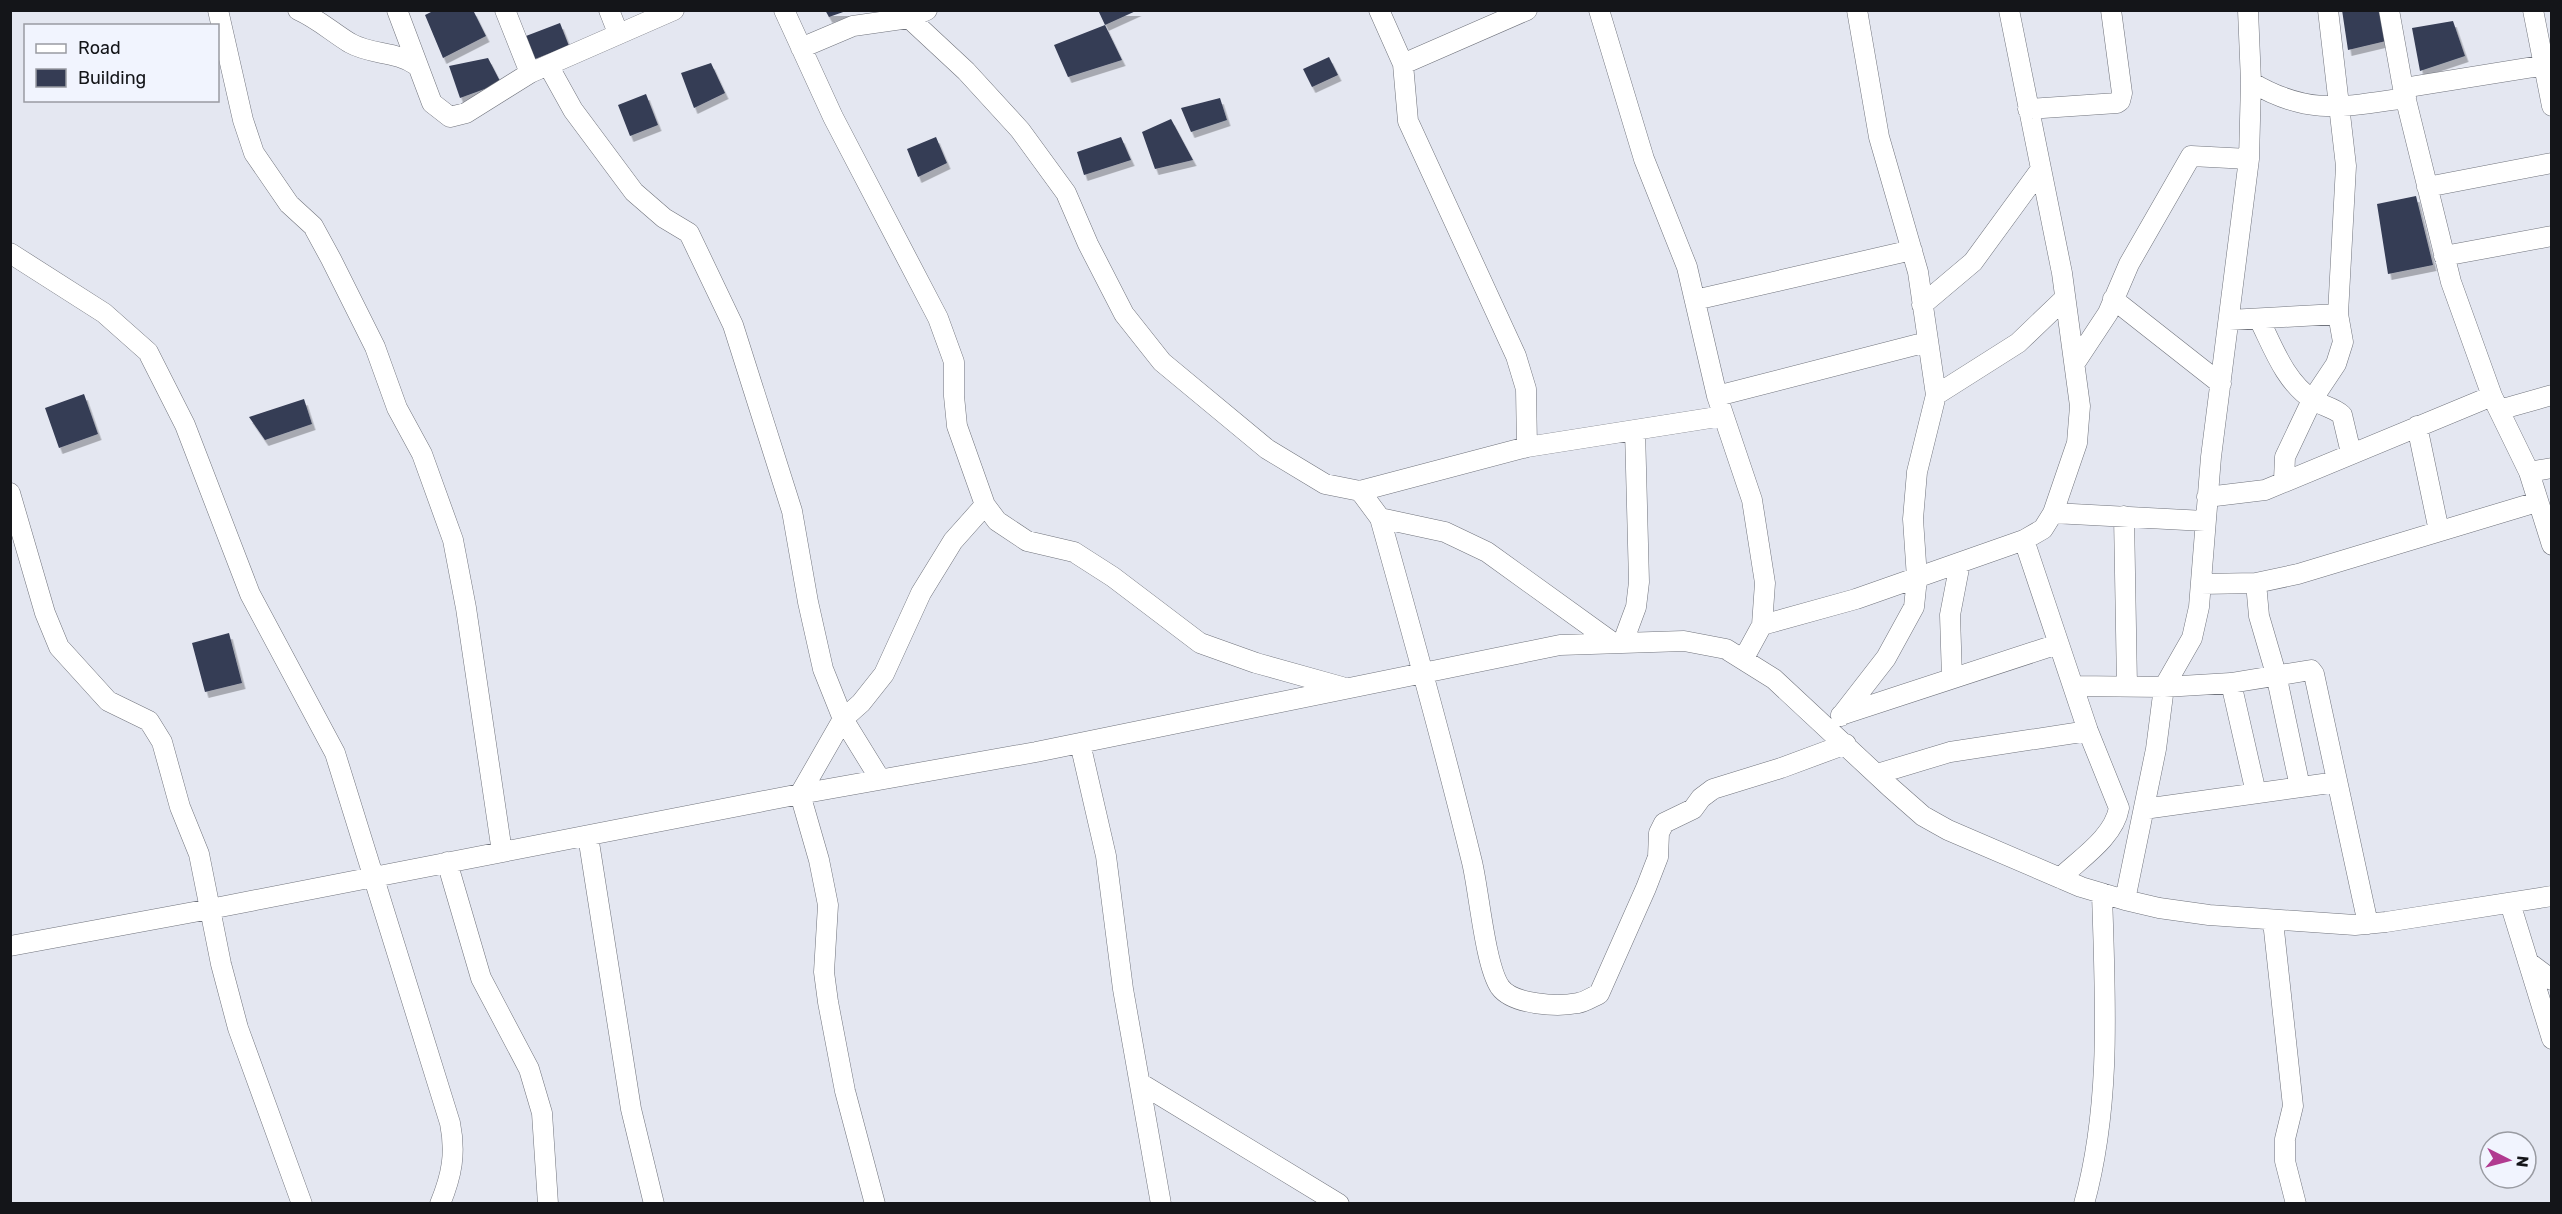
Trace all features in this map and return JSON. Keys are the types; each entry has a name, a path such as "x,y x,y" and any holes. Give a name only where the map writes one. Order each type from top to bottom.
{"street":[{"path":"218,10 243,120 254,153 289,204 313,226 331,259 375,347 397,408 422,454 453,540 466,608 501,852"},
{"path":"298,10 314,17 351,44 404,57 416,65"},
{"path":"396,10 432,103 450,117 466,113 530,73 675,10"},
{"path":"505,10 530,73"},
{"path":"609,10 618,33"},
{"path":"784,10 900,250 938,318 954,362 957,426 985,505 997,521 1027,541 1074,552 1113,577 1200,643 1256,663 1346,688"},
{"path":"1379,10 1403,64 1408,122 1516,356 1526,389 1527,447"},
{"path":"1403,64 1527,10"},
{"path":"1599,10 1644,159 1687,267 1717,396 1752,500 1765,583 1762,625 1744,658"},
{"path":"1831,718 1886,658 1914,607 1917,578 1913,519 1917,472 1936,395 1918,272 1880,137 1857,10"},
{"path":"1762,625 1856,599 2024,540 2043,529 2053,513 2080,427 2075,363 2065,297 2009,10"},
{"path":"2028,109 2120,101 2122,93 2111,10"},
{"path":"2125,900 2144,808 2164,687 2192,638 2201,584 2207,497 2249,159 2251,82 2248,10"},
{"path":"2284,480 2285,457 2312,400 2336,364 2343,342 2338,314 2346,166 2328,10"},
{"path":"2389,10 2404,93 2451,282 2496,403 2529,472 2552,545"},
{"path":"2533,10 2547,64 2552,106"},
{"path":"801,48 853,26 918,14 1020,130 1066,193 1088,244 1124,314 1162,362 1267,448 1325,484 1360,491 1527,447 1723,416"},
{"path":"2251,82 2278,98 2307,105 2338,108 2547,64"},
{"path":"548,65 573,111 634,192 664,218 689,233 733,324 792,511 823,669 843,719 880,779"},
{"path":"2075,363 2192,156 2249,159"},
{"path":"2427,187 2552,163"},
{"path":"1922,304 1973,262 2041,170"},
{"path":"2444,256 2552,236"},
{"path":"1695,300 1912,250"},
{"path":"10,253 104,313 148,352 185,426 250,594 335,753 454,1145 451,1176 440,1203"},
{"path":"1936,395 2018,343 2065,297"},
{"path":"2113,299 2221,384"},
{"path":"2229,320 2338,314"},
{"path":"2259,319 2283,367 2312,400 2342,415 2351,453"},
{"path":"1717,396 1927,342"},
{"path":"2207,497 2265,490 2284,480 2417,426 2496,403 2552,395"},
{"path":"2417,426 2439,531"},
{"path":"1618,642 1636,607 1639,582 1635,430"},
{"path":"2529,472 2552,468"},
{"path":"1360,491 1380,518 1424,671 1472,865 1492,967 1501,988 1524,1001 1548,1004 1578,1003 1599,994 1658,858 1659,833 1664,823 1693,809 1701,798 1713,789 1781,768 1846,744"},
{"path":"10,493 45,613 59,647 108,702 149,721 162,742 180,807 199,854 221,964 238,1028 298,1199"},
{"path":"2201,584 2256,583 2298,574 2537,502"},
{"path":"875,1203 844,1090 824,972 828,905 819,860 800,794 843,719 861,703 884,674 921,593 953,541 985,505"},
{"path":"2053,513 2205,521"},
{"path":"2124,516 2127,686"},
{"path":"1380,518 1445,532 1487,552 1618,642"},
{"path":"2024,540 2088,730 2119,808 2117,821 2060,878"},
{"path":"1952,678 1950,615 1960,563"},
{"path":"2256,583 2259,616 2276,674 2300,787"},
{"path":"10,946 800,794 1080,743 1560,645 1618,642 1684,641 1726,649 1744,658 1831,718 1846,744 1923,816 1948,830 2060,878 2125,900 2159,908 2273,921 2368,924 2552,896"},
{"path":"1831,718 2058,644"},
{"path":"2073,686 2164,687 2231,683 2307,669 2314,674 2368,924"},
{"path":"2231,683 2256,793"},
{"path":"1877,774 1950,752 2088,730"},
{"path":"1080,743 1106,856 1123,990 1161,1203"},
{"path":"2144,808 2337,782"},
{"path":"588,836 631,1109 654,1203"},
{"path":"447,862 481,978 529,1069 542,1113 548,1203"},
{"path":"2084,1203 2094,1167 2102,1099 2105,1000 2102,893"},
{"path":"2510,903 2552,1039"},
{"path":"2273,921 2293,1106 2285,1139 2285,1161 2296,1203"},
{"path":"2528,962 2552,980"},
{"path":"1140,1083 1339,1203"}],"building":[{"path":"435,10 473,10 486,36 443,58 425,15"},
{"path":"825,10 846,10 846,11 829,17"},
{"path":"1098,10 1138,10 1105,25"},
{"path":"2342,10 2382,10 2386,41 2348,50"},
{"path":"2453,21 2465,56 2420,71 2412,28"},
{"path":"560,23 569,46 535,59 526,36"},
{"path":"1105,25 1122,60 1068,77 1054,45"},
{"path":"1329,57 1338,75 1312,87 1303,69"},
{"path":"488,58 501,83 460,98 449,66"},
{"path":"711,63 725,93 694,108 681,73"},
{"path":"646,94 658,125 630,136 618,105"},
{"path":"1220,98 1227,120 1191,132 1181,108"},
{"path":"1171,119 1193,160 1155,169 1142,132"},
{"path":"936,137 947,163 918,177 907,149"},
{"path":"1121,137 1131,160 1084,175 1077,152"},
{"path":"2416,196 2433,265 2388,274 2377,204"},
{"path":"84,394 98,434 59,448 45,408"},
{"path":"304,399 312,424 265,440 249,417"},
{"path":"229,633 242,683 205,692 192,643"}]}
